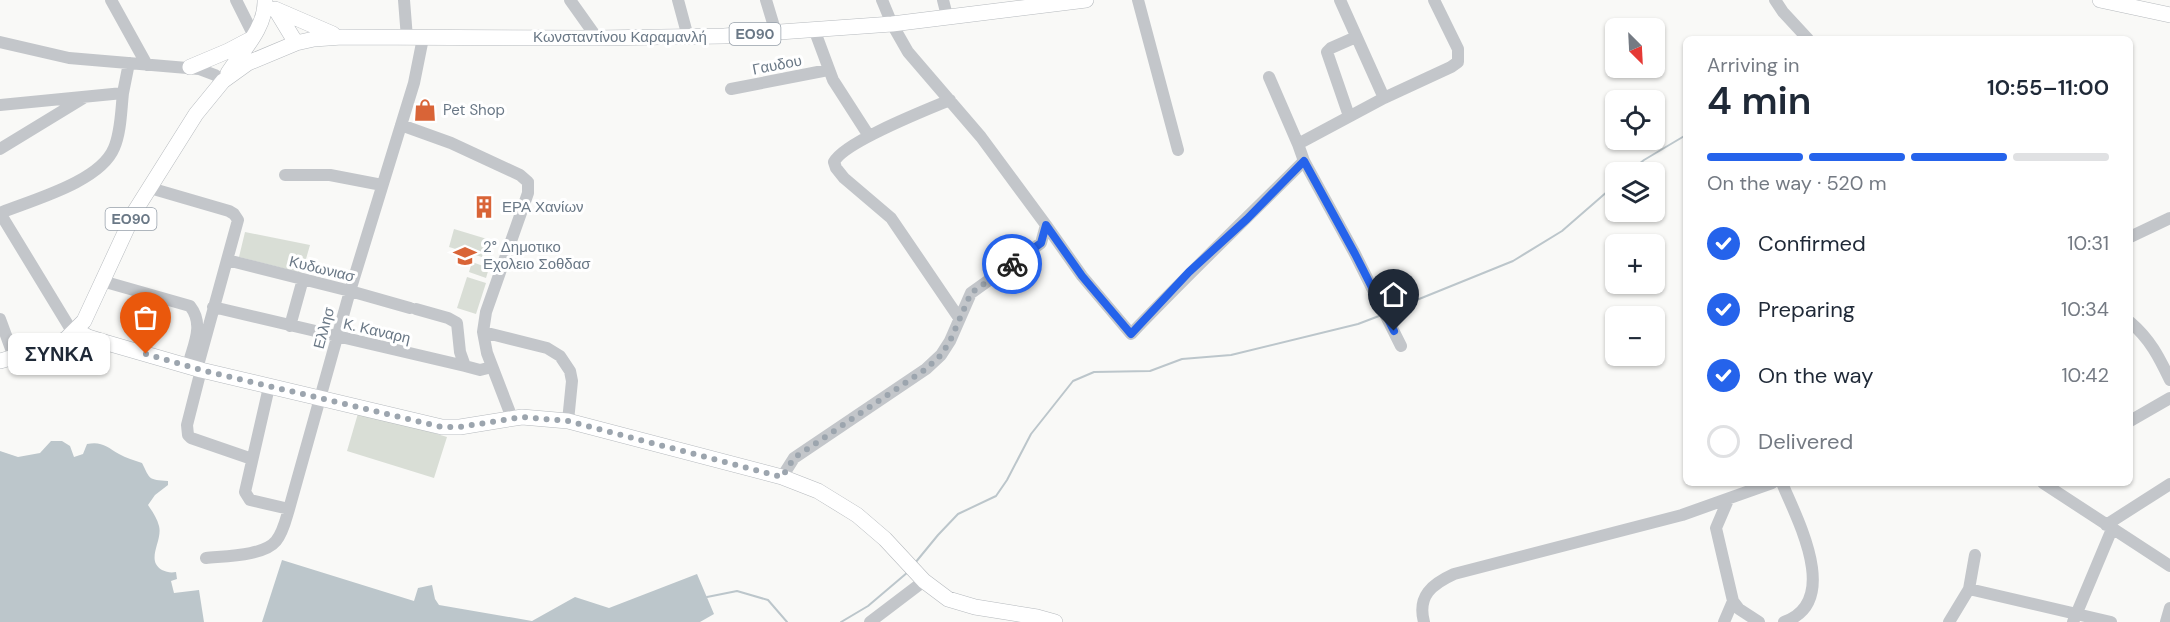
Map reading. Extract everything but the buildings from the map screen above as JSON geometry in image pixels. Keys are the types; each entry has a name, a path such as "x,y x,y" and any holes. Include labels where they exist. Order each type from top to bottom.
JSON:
{"main road":[{"name":"Κωνσταντίνου Καραμανλή","path":"296,43 342,37 597,38 776,33 892,24 1086,0"},
{"path":"2100,0 2170,15"},
{"path":"223,81 254,36 270,3"},
{"path":"270,3 342,37"},
{"path":"270,3 296,43"},
{"path":"190,67 228,51 254,36"},
{"name":"ΕΟ90","path":"75,332 84,321 135,211 196,114 223,81 248,63 296,43"},
{"path":"7,359 54,345 75,332 195,368 442,427 460,427 512,418 568,421 782,477 818,491 857,515 878,532 917,572 948,599 959,603 1036,616 1055,622"}],"street":[{"path":"111,0 147,65"},
{"path":"236,0 254,36"},
{"name":"Ελλησ","path":"206,558 261,551 272,546 278,539 289,509 350,291 417,75 415,38 404,0"},
{"path":"570,0 597,38"},
{"path":"678,0 688,37"},
{"path":"766,0 776,33"},
{"path":"882,0 908,52 1002,164 1082,276 1131,334 1189,272 1247,219 1304,161"},
{"path":"943,0 946,16"},
{"path":"1138,0 1178,150"},
{"path":"1340,0 1384,98"},
{"path":"1298,144 1458,62 1458,49 1434,0"},
{"path":"1774,0 1805,36"},
{"path":"814,29 828,70 869,136"},
{"path":"1349,116 1328,52 1331,48 1356,37"},
{"path":"0,42 69,58 190,67 208,72 223,81"},
{"path":"75,332 0,213 76,181 91,173 109,158 118,137 129,63"},
{"name":"Γαυδου","path":"731,89 828,70"},
{"path":"1269,77 1304,161 1401,346"},
{"path":"0,105 123,93"},
{"path":"0,149 86,97"},
{"path":"950,100 869,136 839,155 834,162 836,168 849,183 891,218 959,318"},
{"path":"401,124 451,143 520,175 528,182 528,193 486,312 483,332 492,367 512,418"},
{"path":"285,175 330,175 382,185"},
{"path":"150,188 234,214 238,220 195,368"},
{"path":"2133,236 2170,218"},
{"path":"782,477 794,458 926,369 941,355 950,341 971,293 1041,243 1046,225"},
{"name":"Κυδωνιασ","path":"227,260 448,318 457,323 459,347 465,366"},
{"path":"290,326 303,279"},
{"path":"102,281 190,306 197,316 198,326 187,425 188,435 252,459"},
{"name":"Κ. Καναρη","path":"213,307 480,370 492,367"},
{"path":"0,319 7,359"},
{"path":"2133,324 2156,349 2170,380"},
{"path":"483,332 547,348 560,356 570,371 572,381 568,421"},
{"path":"269,387 245,492 247,498 289,509"},
{"path":"2133,419 2170,398"},
{"path":"2075,618 2109,527 2170,484"},
{"path":"1425,622 1422,610 1424,596 1432,586 1454,574 1697,511 1764,486"},
{"path":"1783,486 1807,544 1813,584 1811,598 1805,608 1784,622"},
{"path":"2048,486 2170,566"},
{"path":"1716,528 1728,500"},
{"path":"1697,511 1716,528 1733,601 1739,609 1759,622"},
{"path":"1949,622 1969,589 1974,555"},
{"path":"870,622 917,572"},
{"path":"1969,589 2075,618 2111,622"},
{"path":"1724,622 1733,601"},
{"path":"2166,622 2170,608"}],"shaded area":[{"path":"454,229 487,239 482,257 449,247"},
{"path":"245,232 310,245 302,273 239,257"},
{"path":"472,262 489,268 486,278 469,272"},
{"path":"467,277 486,283 476,314 457,308"},
{"path":"359,410 447,437 434,478 347,451"},
{"path":"51,441 62,441 70,446 74,457 83,454 87,444 101,444 142,463 150,478 168,481 168,485 155,495 148,505 156,517 160,532 155,561 162,570 176,572 177,579 171,581 174,593 199,590 204,622 0,622 0,451 18,457 40,453"},
{"path":"282,560 414,601 418,588 432,585 439,605 532,621 575,597 609,608 697,574 714,614 700,622 262,622"}],"waterway":[{"path":"1642,162 1683,137"},
{"path":"1387,312 1513,261 1562,231 1605,194"},
{"path":"915,563 958,514 996,496 1031,434 1073,381 1094,372 1150,371 1182,359 1231,355 1358,324 1379,316"},
{"path":"841,622 868,606 908,572"},
{"path":"707,597 737,591 768,600 787,622"}],"way so far":[{"path":"146,354 269,387 442,427 460,427 522,417 568,421 782,477 791,460 926,369 941,355 950,341 971,293 1012,264"}],"place":[{"name":"Pet Shop","path":"425,110"},
{"name":"ΕΡΑ Χανίων","path":"484,207"},
{"name":"2° Δημοτικο Εχολειο Σοθδασ","path":"465,256"},
{"name":"ΣΥΝΚΑ","path":"146,354"}],"route":[{"path":"1012,264 1041,243 1046,225 1082,276 1131,334 1189,272 1247,219 1304,161 1394,331"}]}
